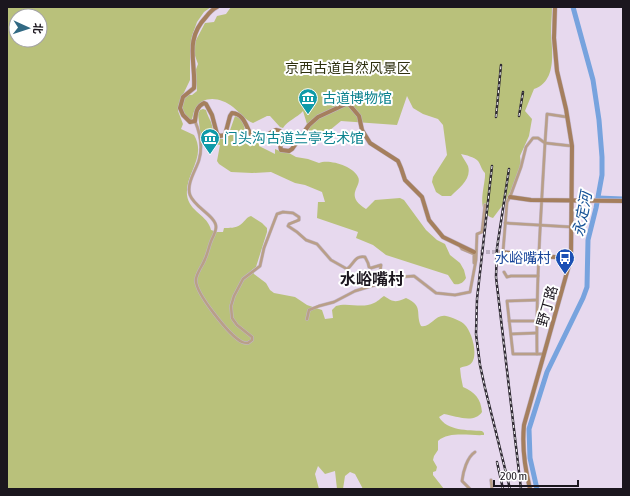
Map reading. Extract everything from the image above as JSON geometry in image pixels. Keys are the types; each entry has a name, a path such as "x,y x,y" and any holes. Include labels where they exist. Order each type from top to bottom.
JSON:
{"street":[{"path":"195,120 190,122 187,120 180,108 183,97 194,88 191,57 192,47 198,26 208,14 217,7"},
{"name":"野丁路","path":"530,489 523,432 524,425 571,258 573,200 572,146 568,117 555,58 555,7"},
{"path":"378,284 382,278 380,272 381,265 371,268 369,267 365,257 362,256 354,260 347,269 342,267 325,255 317,244 306,240 288,226 289,224 299,220 299,217 293,213 280,212 273,224 260,266 243,279 234,296 231,306 232,318 237,325 252,337 252,340 248,343 242,342 218,318 207,304 197,284 196,278 206,258 216,229 215,222 196,204 190,195 189,188 200,159 200,133 195,120 196,112 199,107 206,104 212,115 217,134 222,137 225,135 230,116 232,113 236,113 247,124 251,137 258,139 276,130 280,131 281,135 279,144 281,150 289,151 309,125 318,117 348,103 359,116 362,130 370,143 398,161 405,180 422,197 429,220 443,238 474,252"},
{"path":"537,354 536,333 538,256 547,114 568,117"},
{"path":"571,258 502,252 507,202 521,167 526,147 532,138 538,138 545,143 572,146"},
{"path":"510,197 542,200 623,201"},
{"path":"308,319 309,310 334,302 355,291 411,276 417,278 436,293 454,295 470,292 477,234 482,232 485,205"},
{"path":"505,223 572,227"},
{"path":"460,245 462,249 474,254 474,268"},
{"path":"504,272 507,277 538,276"},
{"path":"537,300 507,301 513,354 545,354"},
{"path":"509,321 537,321"},
{"path":"511,334 536,333"},
{"path":"470,489 462,481 462,475 472,454 475,452"},
{"path":"491,480 492,489"}],"green space":[{"path":"7,7 211,7 204,12 197,22 192,36 190,53 190,80 179,103 178,111 183,124 181,129 194,135 197,143 197,158 187,187 188,201 191,206 206,221 211,230 217,232 223,232 224,228 238,226 251,216 262,223 267,228 267,232 256,267 252,270 254,274 266,283 270,290 274,293 295,297 307,305 322,310 325,319 333,318 332,310 336,306 369,305 384,296 394,301 399,301 406,298 412,301 417,307 421,326 428,325 439,317 446,316 459,321 468,328 474,345 474,357 468,366 460,368 461,377 463,387 477,396 482,412 479,416 474,418 464,418 444,414 439,417 443,422 452,427 464,430 482,431 484,435 454,435 438,441 438,450 433,460 437,467 436,471 433,472 433,475 444,489 363,489 355,474 350,472 345,476 343,489 337,489 335,471 325,474 318,466 315,474 319,489 7,489"},
{"name":"京西古道自然风景区","path":"231,7 552,7 552,65 550,73 541,85 534,89 525,111 532,119 529,136 520,156 521,164 511,191 493,218 487,215 482,204 485,173 478,161 472,157 461,154 468,166 469,171 464,183 458,190 451,196 442,196 436,192 432,182 433,177 447,155 443,125 438,119 423,114 413,108 407,96 397,125 341,121 313,144 303,111 287,123 283,128 280,127 270,116 253,123 250,122 233,107 223,101 212,99 198,105 194,111 192,119 190,120 182,110 184,96 192,95 197,91 195,72 198,64 194,53 195,42 205,23 214,22 217,16 226,14"},
{"path":"200,110 206,110 218,138 225,139 228,136 235,116 243,122 247,135 250,138 255,140 263,140 259,143 259,146 275,154 275,149 289,153 296,157 319,163 329,162 340,164 351,170 355,173 359,180 355,191 356,199 359,204 366,209 375,200 400,198 404,200 426,230 437,240 445,244 450,255 460,263 466,278 461,283 454,284 448,275 386,255 373,245 356,238 358,232 317,218 318,202 325,202 322,192 305,185 295,183 271,172 231,172 217,161 220,145 203,142 201,139 198,114"}],"waterway":[{"name":"永定河","path":"537,489 530,458 529,429 547,372 587,287 588,240 602,175 599,120 593,80 573,7"},
{"path":"598,197 623,198"}],"tunnel":[{"path":"474,252 501,252"}],"railway":[{"path":"496,117 501,65"},
{"path":"519,116 523,92"},
{"path":"492,166 477,299 476,334 485,388 510,489"},
{"path":"509,169 497,248 496,277 521,489"},
{"path":"497,462 503,489"}],"place":[{"name":"古道博物馆","path":"308,115"},
{"name":"门头沟古道兰亭艺术馆","path":"210,155"},
{"name":"水峪嘴村","path":"565,275"}],"district":[{"name":"水峪嘴村","path":"372,279"}]}
